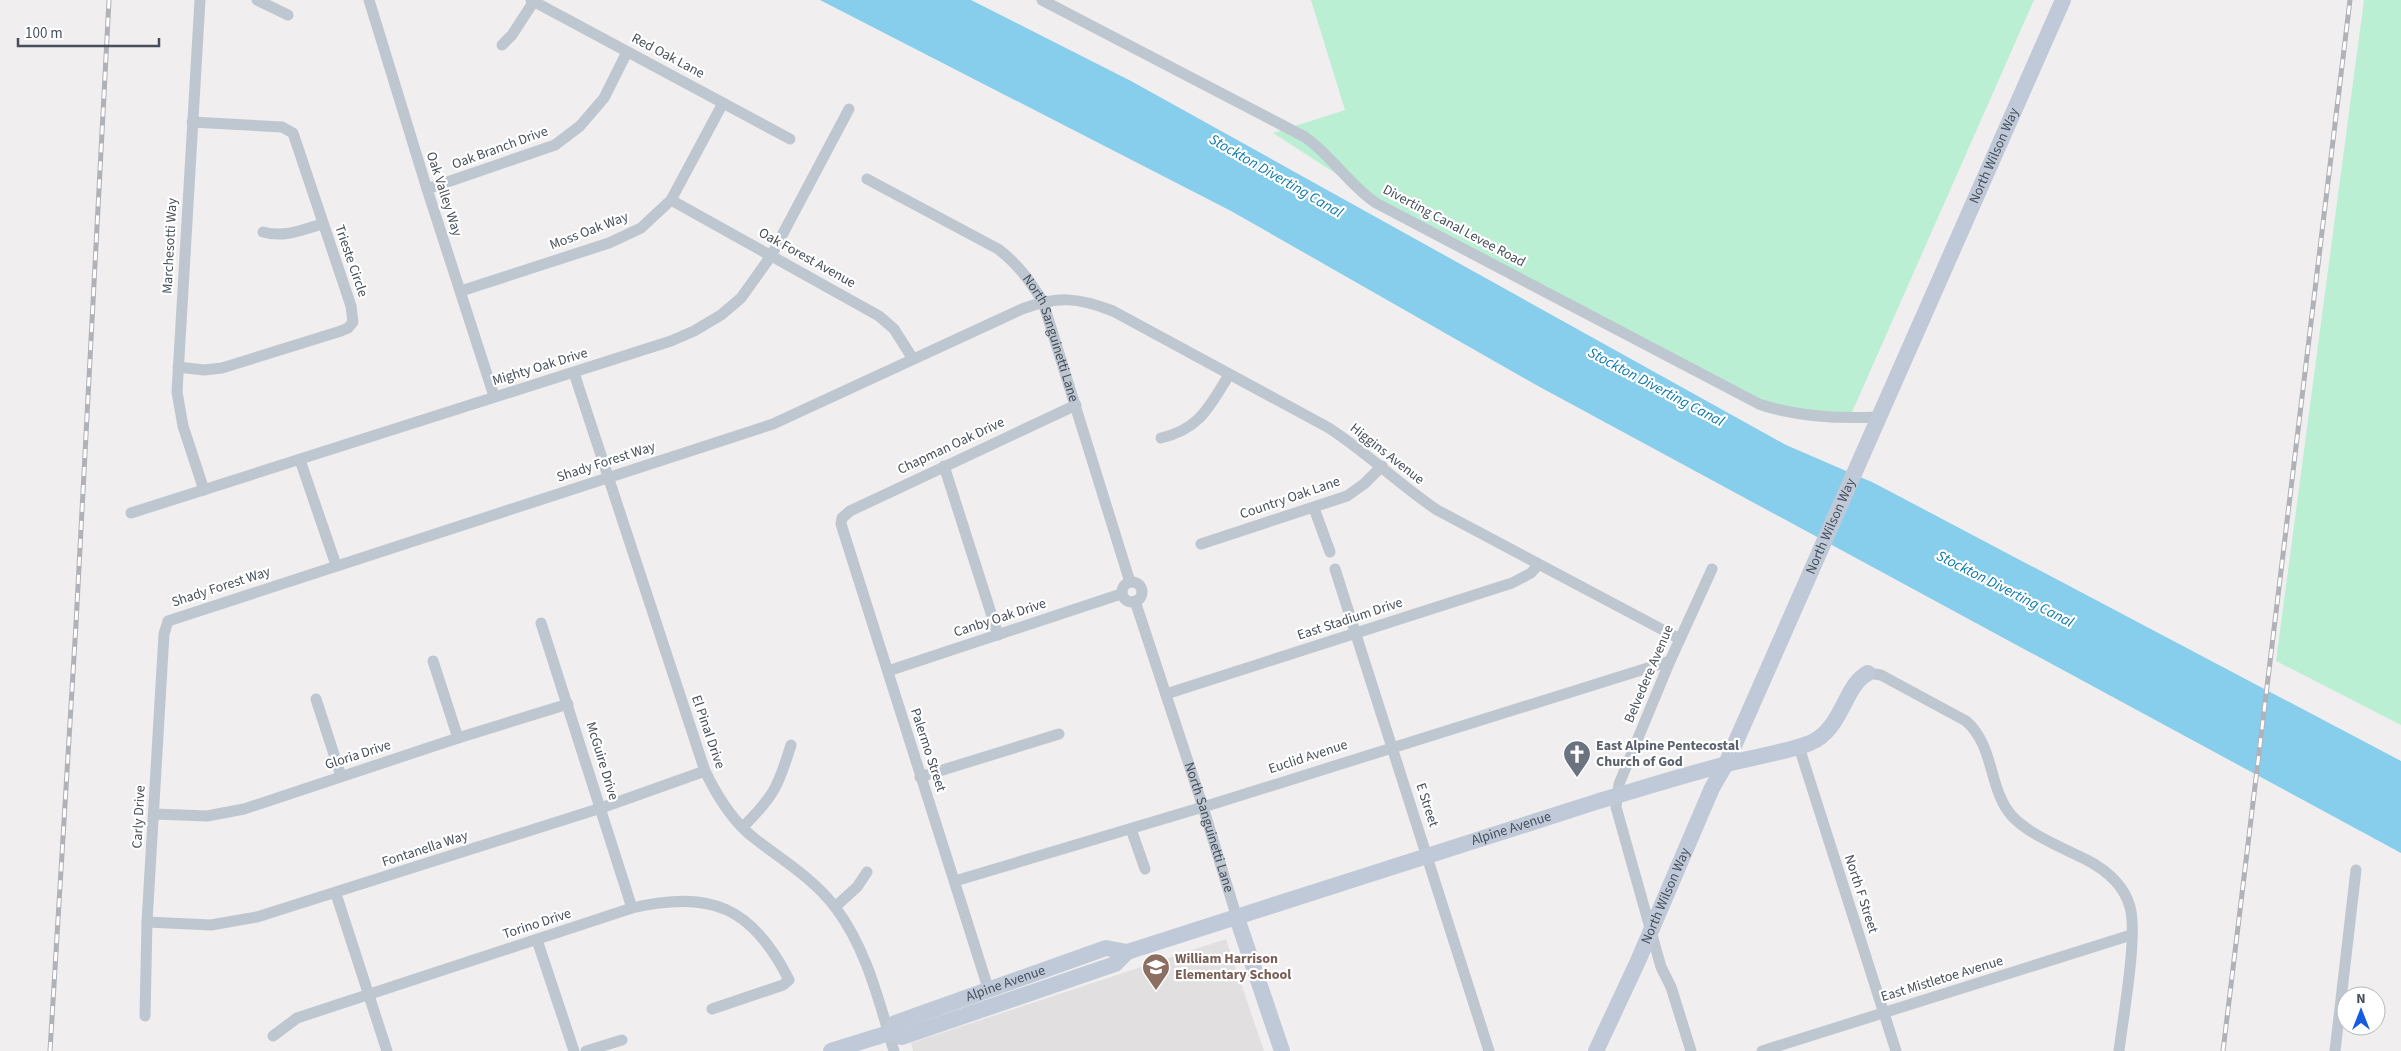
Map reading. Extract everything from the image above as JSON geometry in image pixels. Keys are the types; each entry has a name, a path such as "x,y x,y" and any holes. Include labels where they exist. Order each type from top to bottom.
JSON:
{"street":[{"name":"Marchesotti Way","path":"200,0 178,367 179,410 204,490"},
{"path":"257,0 288,15"},
{"name":"Oak Valley Way","path":"369,0 426,189 494,396"},
{"name":"Diverting Canal Levee Road","path":"1042,0 1305,137 1321,149 1354,186 1376,203 1759,404 1791,413 1845,419 1878,417"},
{"name":"North Wilson Way","path":"1596,1051 1712,788 1726,764 1867,440 2063,0"},
{"path":"502,45 512,35 533,1"},
{"name":"Red Oak Lane","path":"533,1 790,139"},
{"name":"Oak Branch Drive","path":"426,189 555,145 580,126 604,98 628,52"},
{"name":"Moss Oak Way","path":"461,291 622,238 653,219 671,200 723,103"},
{"name":"Mighty Oak Drive","path":"131,513 494,396 574,373 671,341 701,327 721,315 741,298 771,256 849,109"},
{"name":"Trieste Circle","path":"178,367 204,370 222,368 348,328 353,322 353,314 296,140 288,129 275,126 192,122"},
{"name":"North Sanguinetti Lane","path":"867,179 998,250 1014,262 1043,302 1130,582"},
{"name":"Oak Forest Avenue","path":"671,200 879,316 894,329 914,359"},
{"path":"263,232 274,235 286,234 322,224"},
{"name":"Higgins Avenue","path":"1043,302 1063,299 1080,300 1104,307 1329,428 1358,446 1411,492 1437,510 1680,639"},
{"name":"Shady Forest Way","path":"168,621 773,424 1043,302"},
{"name":"El Pinal Drive","path":"574,373 610,477 705,772 724,806 743,827 799,870 835,906 862,955 894,1051"},
{"path":"1161,438 1176,435 1201,419 1229,375"},
{"name":"Chapman Oak Drive","path":"842,518 850,511 1076,405"},
{"path":"300,460 336,565"},
{"path":"944,466 998,635"},
{"name":"Country Oak Lane","path":"1201,544 1347,496 1364,484 1382,466"},
{"path":"1314,508 1330,552"},
{"name":"Palermo Street","path":"842,518 842,530 989,991"},
{"name":"East Stadium Drive","path":"1166,694 1512,583 1531,573 1538,565"},
{"name":"E Street","path":"1335,569 1489,1051"},
{"name":"Belvedere Avenue","path":"1692,1051 1671,987 1661,967 1616,807 1616,797 1619,784 1670,661 1712,569"},
{"path":"1130,582 1136,582 1141,587 1142,594 1135,602 1125,600 1122,594 1122,588 1130,582"},
{"name":"Canby Oak Drive","path":"888,671 1122,594"},
{"name":"North Sanguinetti Lane","path":"1135,602 1203,807 1236,918 1282,1051"},
{"name":"Carly Drive","path":"145,1016 148,922 164,634 168,621"},
{"name":"McGuire Drive","path":"541,623 632,908"},
{"path":"433,661 458,738"},
{"name":"Euclid Avenue","path":"955,881 1203,807 1392,746 1670,661"},
{"path":"1868,673 1880,675 1970,724 1986,749 2002,802 2008,811 2020,823 2098,866 2115,881 2130,906 2131,935 2119,1051"},
{"name":"Alpine Avenue","path":"831,1051 889,1033 902,1037 1115,964 1128,952 1616,797 1726,764 1812,742 1825,733 1837,719 1857,682 1868,673"},
{"path":"316,700 341,776"},
{"name":"Gloria Drive","path":"155,814 188,816 225,814 568,704"},
{"path":"920,777 1059,734"},
{"path":"743,827 767,804 777,787 791,745"},
{"name":"North F Street","path":"1798,747 1896,1051"},
{"name":"Fontanella Way","path":"148,922 184,925 236,922 336,894 601,808 705,772"},
{"path":"1131,829 1145,870"},
{"path":"2334,1051 2356,870"},
{"path":"835,906 857,887 867,872"},
{"path":"336,894 386,1051"},
{"name":"Torino Drive","path":"273,1036 298,1018 632,908 671,900 710,903 728,909 742,917 764,938 789,980 783,985 712,1009"},
{"name":"East Mistletoe Avenue","path":"1762,1051 2131,935"},
{"path":"537,940 574,1051"},
{"name":"Alpine Avenue","path":"889,1033 895,1023 1106,948 1128,952"},
{"path":"586,1051 622,1040"}],"shaded area":[{"name":"William Harrison Elementary School","path":"1226,939 1264,1051 913,1051 911,1043"}],"green space":[{"path":"1311,0 2034,0 1849,419 1764,412 1358,188 1273,133 1345,110"},
{"path":"2364,0 2401,0 2401,725 2276,661"}],"water":[{"name":"Stockton Diverting Canal","path":"820,0 971,0 1131,81 1786,445 1874,483 2401,761 2401,853 1538,386 1231,211"}],"railway":[{"path":"50,1051 76,624 109,0"},
{"path":"2223,1051 2350,0"}],"place":[{"name":"East Alpine Pentecostal Church of God","path":"1577,778"},
{"name":"William Harrison Elementary School","path":"1156,991"}]}
